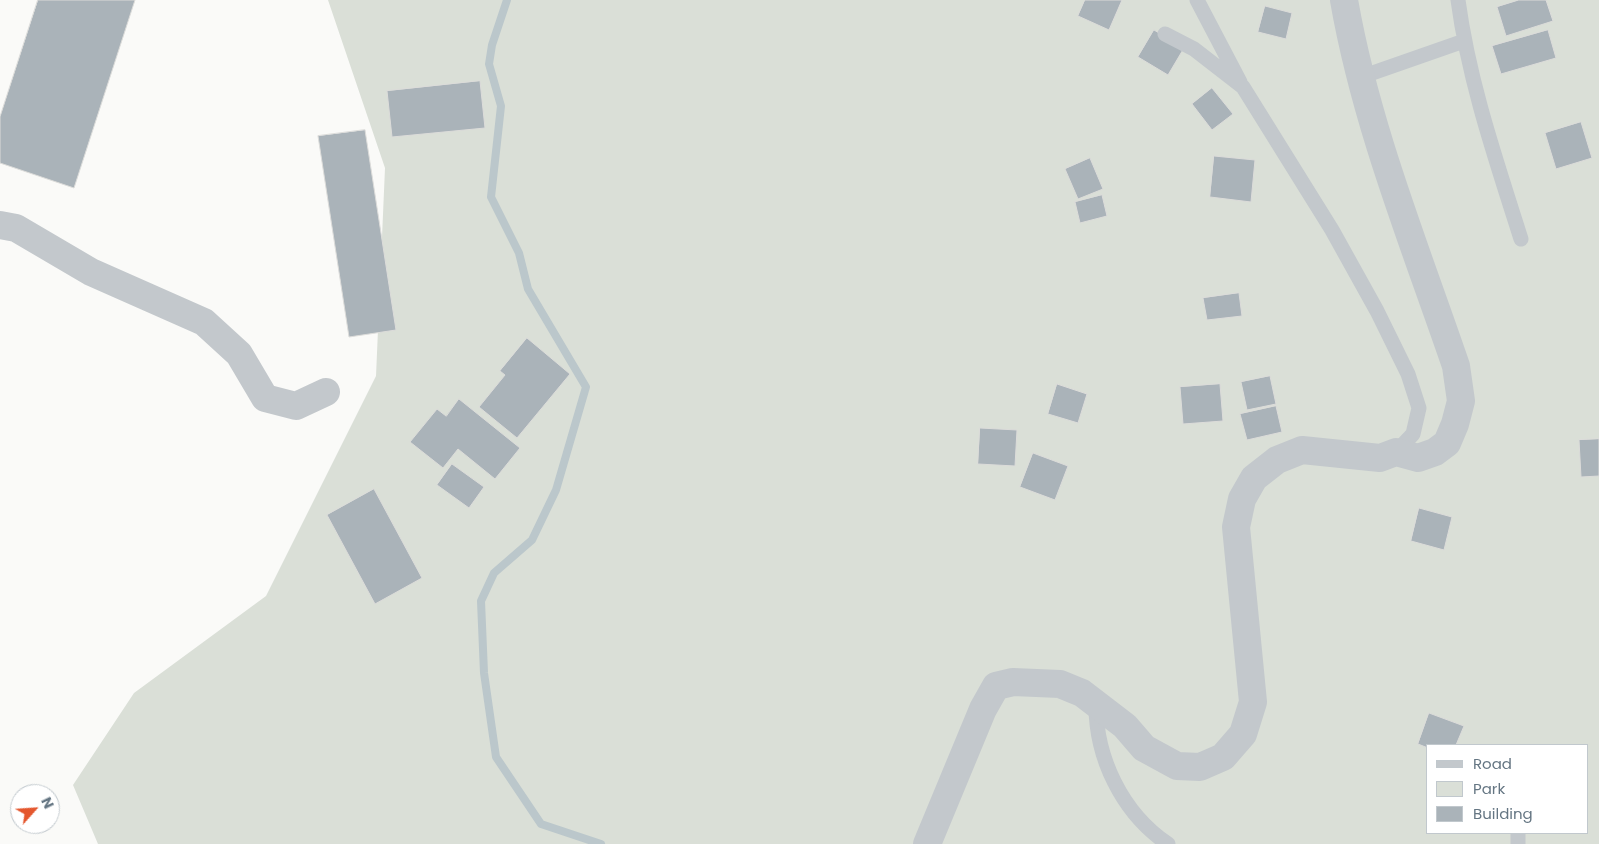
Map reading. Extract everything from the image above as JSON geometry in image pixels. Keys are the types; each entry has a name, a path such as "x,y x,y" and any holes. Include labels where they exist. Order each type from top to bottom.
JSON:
{"street":[{"path":"927,844 983,709 996,686 1013,682 1060,684 1096,702 1124,726 1144,748 1177,766 1200,767 1223,757 1243,734 1253,702 1236,527 1242,499 1254,478 1277,460 1302,450 1380,458 1396,452 1418,458 1435,452 1447,443 1455,424 1461,401 1456,366 1376,131 1361,77 1344,0"},
{"path":"0,225 16,228 91,272 204,322 239,354 265,398 296,406 326,392"}],"lane":[{"path":"1197,0 1243,88 1332,230 1378,311 1408,374 1419,408 1413,434 1396,452"},
{"path":"1458,0 1464,42 1483,118 1521,239"},
{"path":"1165,34 1194,50 1243,88"},
{"path":"1361,77 1464,42"},
{"path":"1096,702 1096,721 1113,781 1134,813 1168,844"}],"green space":[{"path":"328,0 1599,0 1599,844 98,844 73,785 134,693 266,596 376,376 385,168"}],"building":[{"path":"38,0 135,0 74,188 0,163 0,117"},
{"path":"1085,0 1122,0 1109,30 1078,16"},
{"path":"1519,0 1546,0 1553,21 1506,36 1497,7"},
{"path":"1265,6 1292,13 1286,39 1258,32"},
{"path":"1154,30 1184,48 1168,75 1138,57"},
{"path":"1548,30 1556,58 1501,74 1492,46"},
{"path":"480,81 485,128 392,137 387,91"},
{"path":"1212,88 1233,114 1212,130 1192,104"},
{"path":"1581,122 1592,158 1556,169 1545,133"},
{"path":"365,130 396,330 349,337 318,136"},
{"path":"1214,156 1255,160 1251,202 1210,197"},
{"path":"1090,158 1103,189 1078,199 1065,169"},
{"path":"1102,195 1107,216 1080,223 1075,202"},
{"path":"1239,293 1242,316 1207,320 1203,298"},
{"path":"527,338 570,374 517,438 479,407 505,375 500,371"},
{"path":"1270,376 1276,404 1247,410 1241,382"},
{"path":"1057,384 1087,394 1078,423 1048,414"},
{"path":"1220,384 1223,421 1183,424 1180,387"},
{"path":"459,399 520,448 495,479 458,449 443,468 410,442 437,409 446,416"},
{"path":"1276,406 1282,432 1247,440 1240,414"},
{"path":"980,428 1017,430 1015,466 978,464"},
{"path":"1599,439 1599,476 1581,477 1579,440"},
{"path":"1033,453 1068,466 1055,500 1020,487"},
{"path":"452,464 484,487 469,508 437,485"},
{"path":"374,489 422,578 375,604 327,515"},
{"path":"1419,508 1452,517 1444,550 1411,541"},
{"path":"1429,713 1464,726 1456,744 1426,744 1426,747 1418,744"}],"waterway":[{"path":"507,0 492,45 489,64 501,106 491,197 519,253 528,289 586,387 556,490 532,540 494,573 481,601 484,673 496,757 541,824 601,844"}]}
